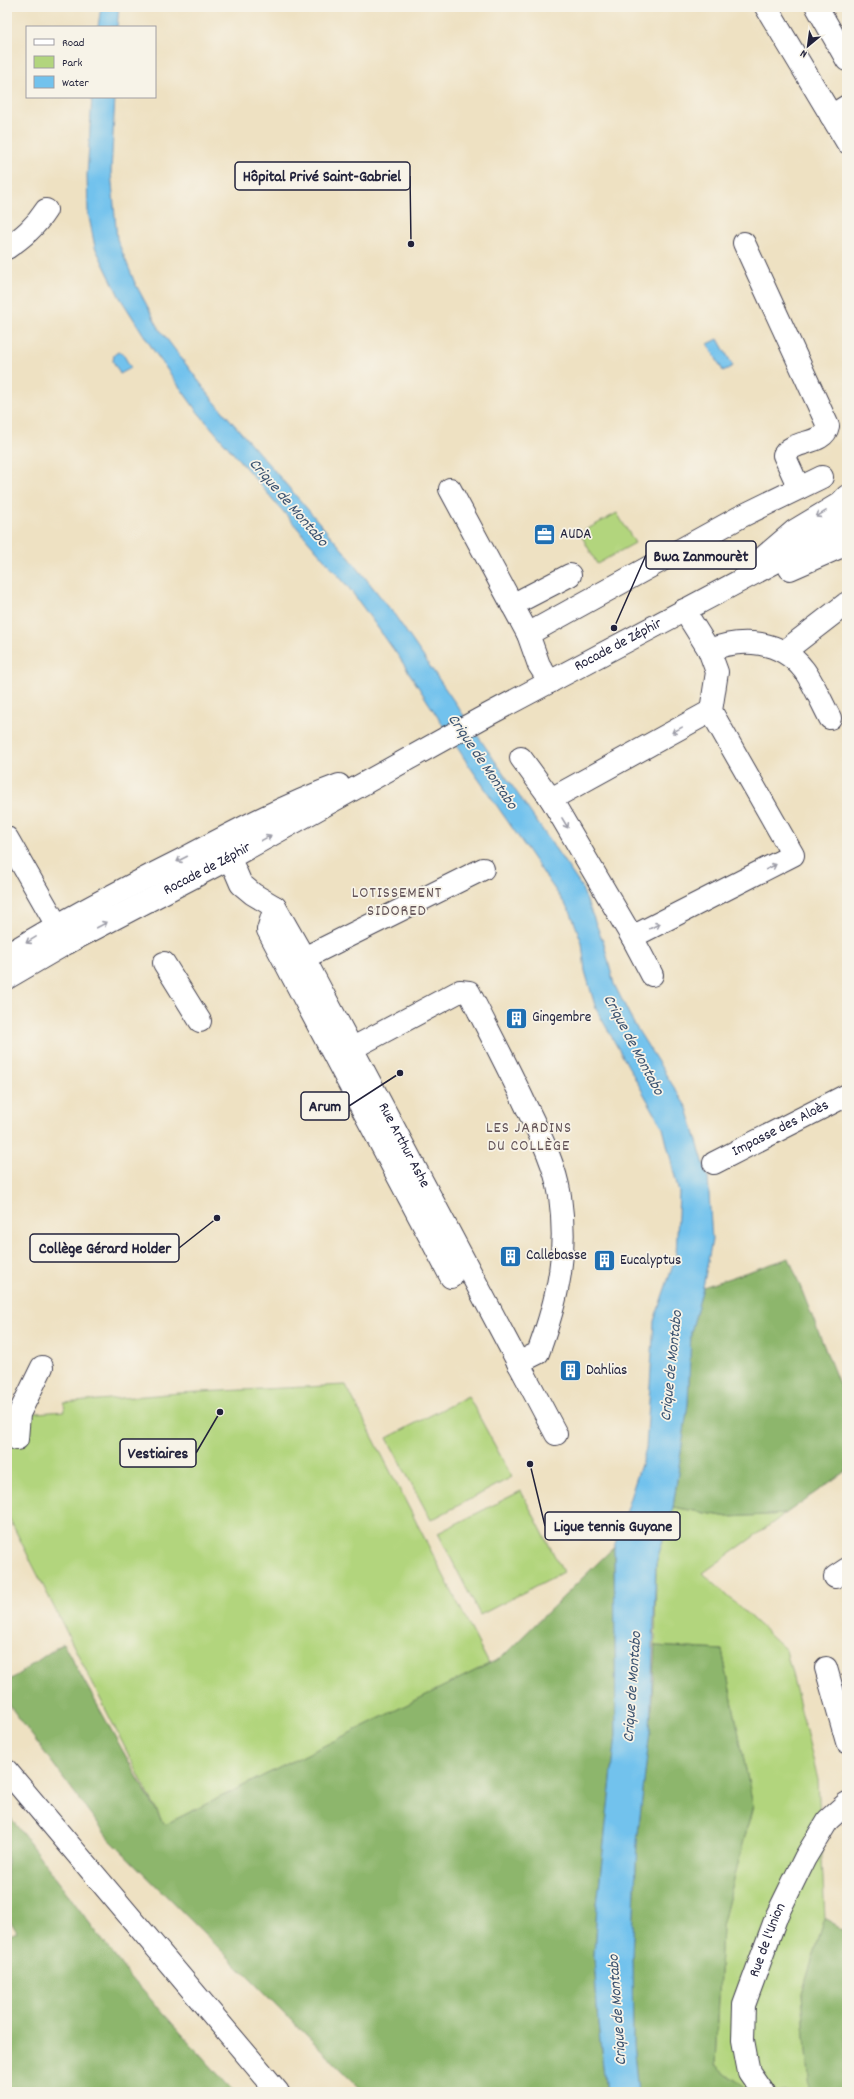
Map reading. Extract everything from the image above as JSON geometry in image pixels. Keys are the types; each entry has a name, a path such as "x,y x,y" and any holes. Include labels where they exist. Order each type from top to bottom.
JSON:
{"street":[{"path":"766,7 839,111 847,142"},
{"path":"817,7 847,60"},
{"path":"7,248 24,237 37,224 46,210"},
{"path":"744,243 828,426 827,433 786,451 784,455 799,488"},
{"path":"528,634 740,517 822,477"},
{"path":"450,489 528,634 539,665 550,682"},
{"path":"726,588 794,531 839,504 847,496"},
{"name":"Rocade de Zéphir","path":"7,978 67,943 227,857 308,797 408,760 480,719 726,588 841,534 847,519"},
{"path":"512,605 570,574"},
{"path":"785,651 847,603"},
{"path":"632,937 793,855 711,711 717,672 709,650 684,610"},
{"path":"709,650 721,646 755,642 785,651 804,670 830,718"},
{"path":"551,799 711,711"},
{"path":"521,758 551,799 632,937 652,975"},
{"path":"7,838 67,943"},
{"name":"Rocade de Zéphir","path":"7,955 56,925 227,857"},
{"name":"Rue Arthur Ashe","path":"227,857 241,884 253,894 275,907 304,958 556,1434"},
{"path":"304,958 482,869"},
{"path":"275,907 268,930 451,1277"},
{"path":"164,963 200,1021"},
{"path":"351,1049 460,991 469,992 502,1055 549,1153 560,1195 563,1233 562,1268 552,1316 538,1353 518,1363"},
{"name":"Impasse des Aloès","path":"714,1163 847,1095"},
{"path":"17,1439 19,1414 42,1367"},
{"path":"826,1668 847,1742"},
{"path":"7,1771 278,2092"},
{"name":"Rue de l'Union","path":"763,2092 750,2072 747,2062 743,2040 744,2006 777,1915 805,1858 828,1820 847,1803"}],"green space":[{"path":"617,513 635,543 597,564 580,533"},
{"path":"789,1258 847,1404 847,1470 785,1514 728,1517 673,1507 688,1404 691,1332 703,1287"},
{"path":"346,1385 489,1664 164,1825 7,1514 7,1415 65,1411 64,1403 179,1393"},
{"path":"468,1396 512,1477 431,1520 387,1438"},
{"path":"521,1491 563,1572 480,1615 438,1533"},
{"path":"673,1507 728,1517 785,1514 703,1573 786,1650 818,1779 825,1919 802,1993 809,2092 749,2092 716,2065 722,1926 753,1805 722,1650 655,1646 656,1563"},
{"path":"614,1547 616,1735 597,1905 594,1956 598,2024 606,2092 364,2092 109,1839 7,1702 7,1682 63,1643 164,1825 501,1658"},
{"path":"655,1646 722,1650 753,1805 722,1926 716,2065 749,2092 638,2092 633,2044 632,1957 637,1842 650,1731"},
{"path":"7,1813 127,1973 234,2092 7,2092 7,1936 17,1932 7,1916"},
{"path":"825,1919 847,1932 847,2092 809,2092 802,1993"}],"water":[{"path":"101,7 119,7 117,26 98,26"},
{"name":"Crique de Montabo","path":"92,98 115,98 111,172 117,239 135,283 160,330 213,400 348,556 394,614 581,886 604,944 614,984 634,1024 687,1108 708,1178 712,1240 703,1287 691,1332 688,1404 673,1507 656,1563 650,1731 637,1842 632,1957 633,2044 638,2092 606,2092 598,2024 594,1956 597,1905 616,1735 614,1547 646,1449 654,1321 676,1256 679,1193 663,1128 596,1009 585,971 582,943 571,913 466,761 399,657 349,588 196,410 154,351 119,296 95,247 88,212 87,176"},
{"path":"718,339 733,366 723,371 708,344"},
{"path":"118,352 123,354 131,368 120,374 113,361 114,355"}],"place":[{"name":"Hôpital Privé Saint-Gabriel","path":"411,244"},
{"name":"AUDA","path":"544,535"},
{"name":"Bwa Zanmourèt","path":"614,628"},
{"name":"Gingembre","path":"517,1018"},
{"name":"Arum","path":"400,1073"},
{"name":"Collège Gérard Holder","path":"217,1218"},
{"name":"Callebasse","path":"510,1256"},
{"name":"Eucalyptus","path":"605,1261"},
{"name":"Dahlias","path":"571,1371"},
{"name":"Vestiaires","path":"220,1412"},
{"name":"Ligue tennis Guyane","path":"530,1464"}],"district":[{"name":"LOTISSEMENT SIDORED","path":"397,902"},
{"name":"LES JARDINS DU COLLÈGE","path":"529,1137"}]}
